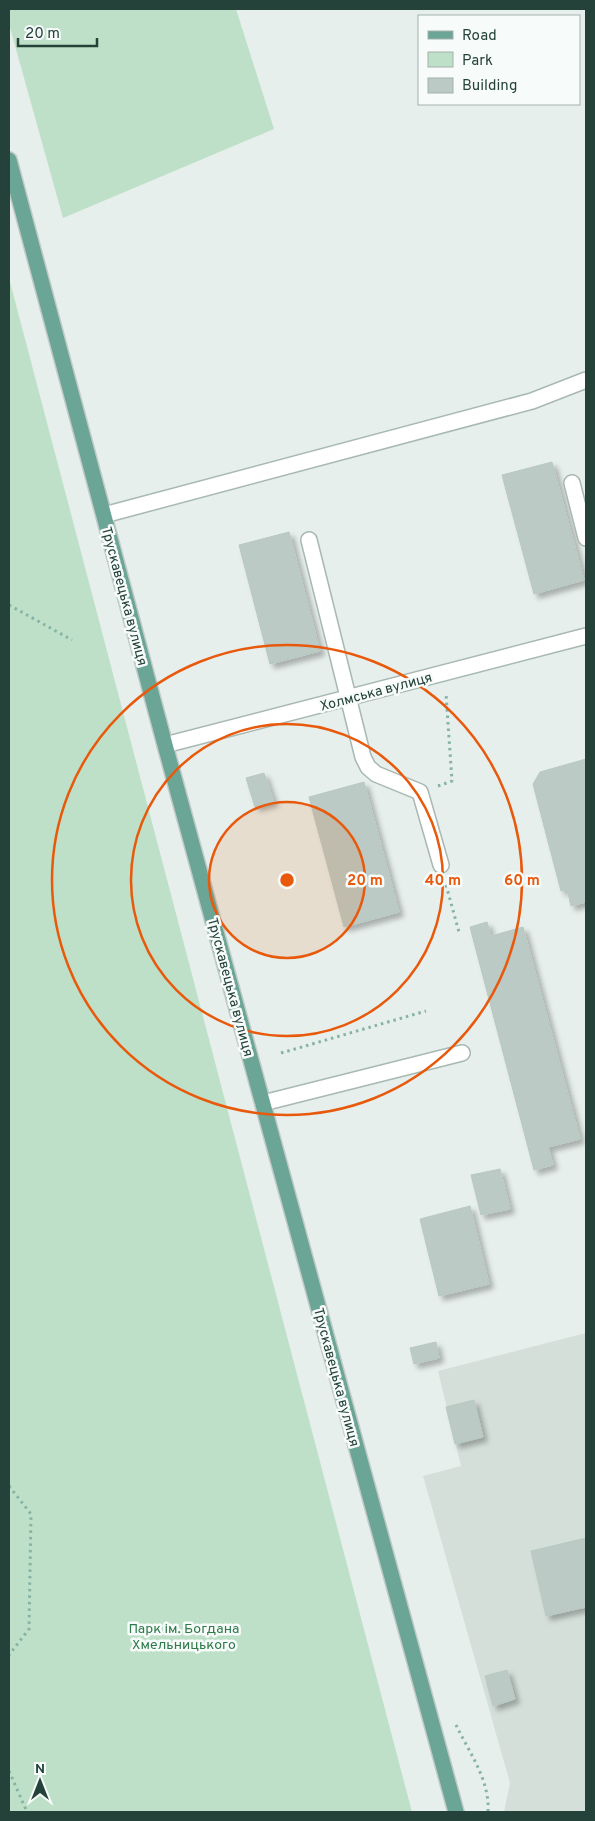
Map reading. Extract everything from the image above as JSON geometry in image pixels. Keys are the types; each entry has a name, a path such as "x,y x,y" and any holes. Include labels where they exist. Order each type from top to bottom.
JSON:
{"main road":[{"name":"Трускавецька вулиця","path":"9,160 165,746 456,1812"}],"street":[{"path":"104,515 532,401 586,380"},
{"path":"572,483 586,538"},
{"path":"309,540 363,757 368,767 376,774 420,792 441,865"},
{"name":"Холмська вулиця","path":"165,746 586,636"},
{"path":"263,1103 462,1053"}],"path":[{"path":"9,605 72,640"},
{"path":"420,792 452,781 445,673"},
{"path":"451,902 459,932"},
{"path":"281,1053 426,1011"},
{"path":"9,1486 31,1514 29,1629 9,1655"},
{"path":"453,1716 456,1726 480,1772 488,1804 488,1812"},
{"path":"9,1772 27,1812"}],"shaded area":[{"path":"586,1333 586,1812 504,1812 510,1783 423,1476 461,1466 438,1371"}],"green space":[{"path":"9,9 236,9 274,129 63,218 9,24"},
{"name":"Парк ім. Богдана Хмельницького","path":"9,278 412,1812 9,1812"}],"building":[{"path":"552,462 584,580 534,594 502,475"},
{"path":"289,532 320,651 270,664 239,545"},
{"path":"586,759 586,902 571,906 567,889 561,891 533,784 540,772"},
{"path":"264,773 274,802 255,807 246,778"},
{"path":"364,782 399,912 344,927 309,797"},
{"path":"487,922 491,936 523,927 580,1139 548,1147 553,1165 534,1170 470,927"},
{"path":"500,1169 510,1209 481,1215 471,1175"},
{"path":"470,1206 489,1284 439,1296 420,1219"},
{"path":"436,1342 439,1358 414,1364 410,1348"},
{"path":"474,1400 483,1437 455,1444 446,1407"},
{"path":"586,1538 586,1607 546,1616 531,1551"},
{"path":"507,1670 515,1699 493,1706 485,1676"}]}
